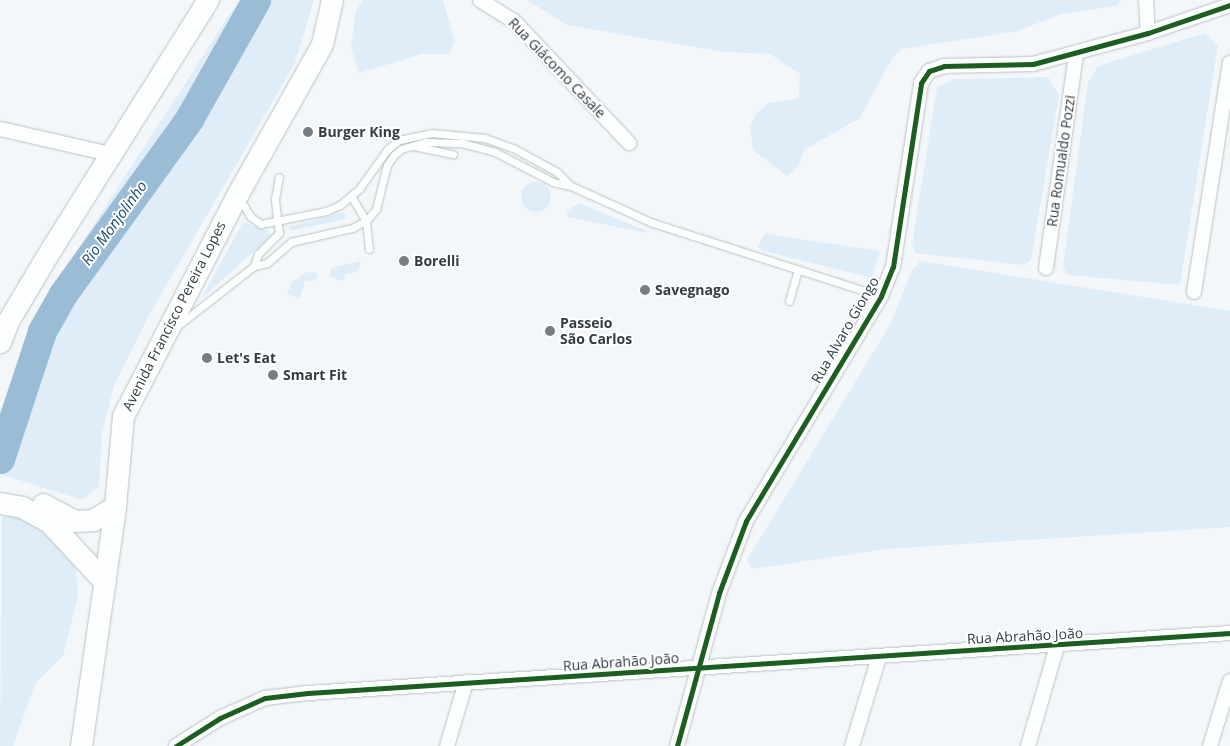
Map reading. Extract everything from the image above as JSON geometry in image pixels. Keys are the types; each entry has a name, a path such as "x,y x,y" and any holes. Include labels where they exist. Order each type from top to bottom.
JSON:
{"main road":[{"path":"0,342 8,321 110,154 208,0"},
{"name":"Avenida Francisco Pereira Lopes","path":"81,746 105,582 123,416 237,195 322,44 332,0"},
{"path":"0,492 29,498 75,521 93,520 114,506"},
{"path":"0,503 22,507 49,522 105,582"}],"street":[{"name":"Rua Giácomo Casale","path":"480,0 514,21 629,143"},
{"path":"1146,0 1148,33"},
{"name":"Rua Alvaro Giongo","path":"677,746 701,667 719,593 746,521 881,296 893,267 921,83 929,71 944,66 1033,64 1076,54 1148,33 1230,5"},
{"name":"Rua Romualdo Pozzi","path":"1046,268 1076,54"},
{"path":"1194,292 1230,63"},
{"path":"0,129 110,154"},
{"name":"Rua Abrahão João","path":"176,746 220,718 265,698 466,682 1057,646 1230,633"},
{"path":"1028,746 1057,646"},
{"path":"852,746 879,657"},
{"path":"1210,746 1230,681"},
{"path":"447,746 466,682"}],"lane":[{"path":"237,195 251,217 261,224 280,222 326,211 351,196 386,150 399,140 430,133 485,138 508,146 557,172 571,186"},
{"path":"164,335 199,312 254,266 267,263 291,242 352,228 366,221 376,209 387,165 394,155 411,145 443,142 478,146 510,157 553,182 571,186 653,223 881,296"},
{"path":"411,145 453,154"},
{"path":"254,266 258,254 279,233 280,222 275,199 280,177"},
{"path":"351,196 366,221 369,249"},
{"path":"789,301 798,270"}],"shaded area":[{"path":"239,0 314,0 295,63 148,317 114,386 102,433 99,487 82,500 0,474 0,411 36,314"},
{"path":"363,0 443,0 455,42 449,54 422,54 359,73 351,48 356,11"},
{"path":"527,0 1122,0 1116,6 1061,14 1018,31 902,49 892,58 860,118 804,150 799,165 787,176 753,150 750,125 756,114 769,103 799,98 800,74 770,54 724,52 567,25"},
{"path":"1205,33 1218,45 1180,285 1068,275 1063,267 1088,82 1098,66"},
{"path":"1048,77 1059,95 1031,260 1024,265 915,253 912,244 937,88 954,79"},
{"path":"536,182 547,186 551,197 547,208 536,212 525,208 521,197 525,186"},
{"path":"579,203 647,231 647,233 568,217 567,211"},
{"path":"345,212 346,219 290,231 288,227"},
{"path":"246,223 269,231 271,236 201,299 242,224"},
{"path":"765,233 880,251 872,278 763,251 758,247"},
{"path":"361,261 358,272 346,274 344,281 330,277 331,268"},
{"path":"920,261 1230,311 1230,527 887,549 752,569 747,560 891,323 911,272"},
{"path":"307,272 318,273 316,280 305,281 300,298 287,294 291,283"},
{"path":"2,516 22,516 44,528 76,568 78,596 63,656 35,684 13,746 0,746"}],"waterway":[{"name":"Rio Monjolinho","path":"0,459 42,331 63,294 189,119 256,0"}],"cycle path":[{"path":"677,746 719,593 746,521 881,296 893,267 921,83 929,71 944,66 1033,64 1148,33 1230,5"},
{"path":"176,746 220,718 265,698 308,693 1230,633"}],"place":[{"name":"Burger King","path":"308,132"},
{"name":"Borelli","path":"404,261"},
{"name":"Savegnago","path":"645,290"},
{"name":"Passeio São Carlos","path":"550,331"},
{"name":"Let's Eat","path":"207,358"},
{"name":"Smart Fit","path":"273,375"}]}
